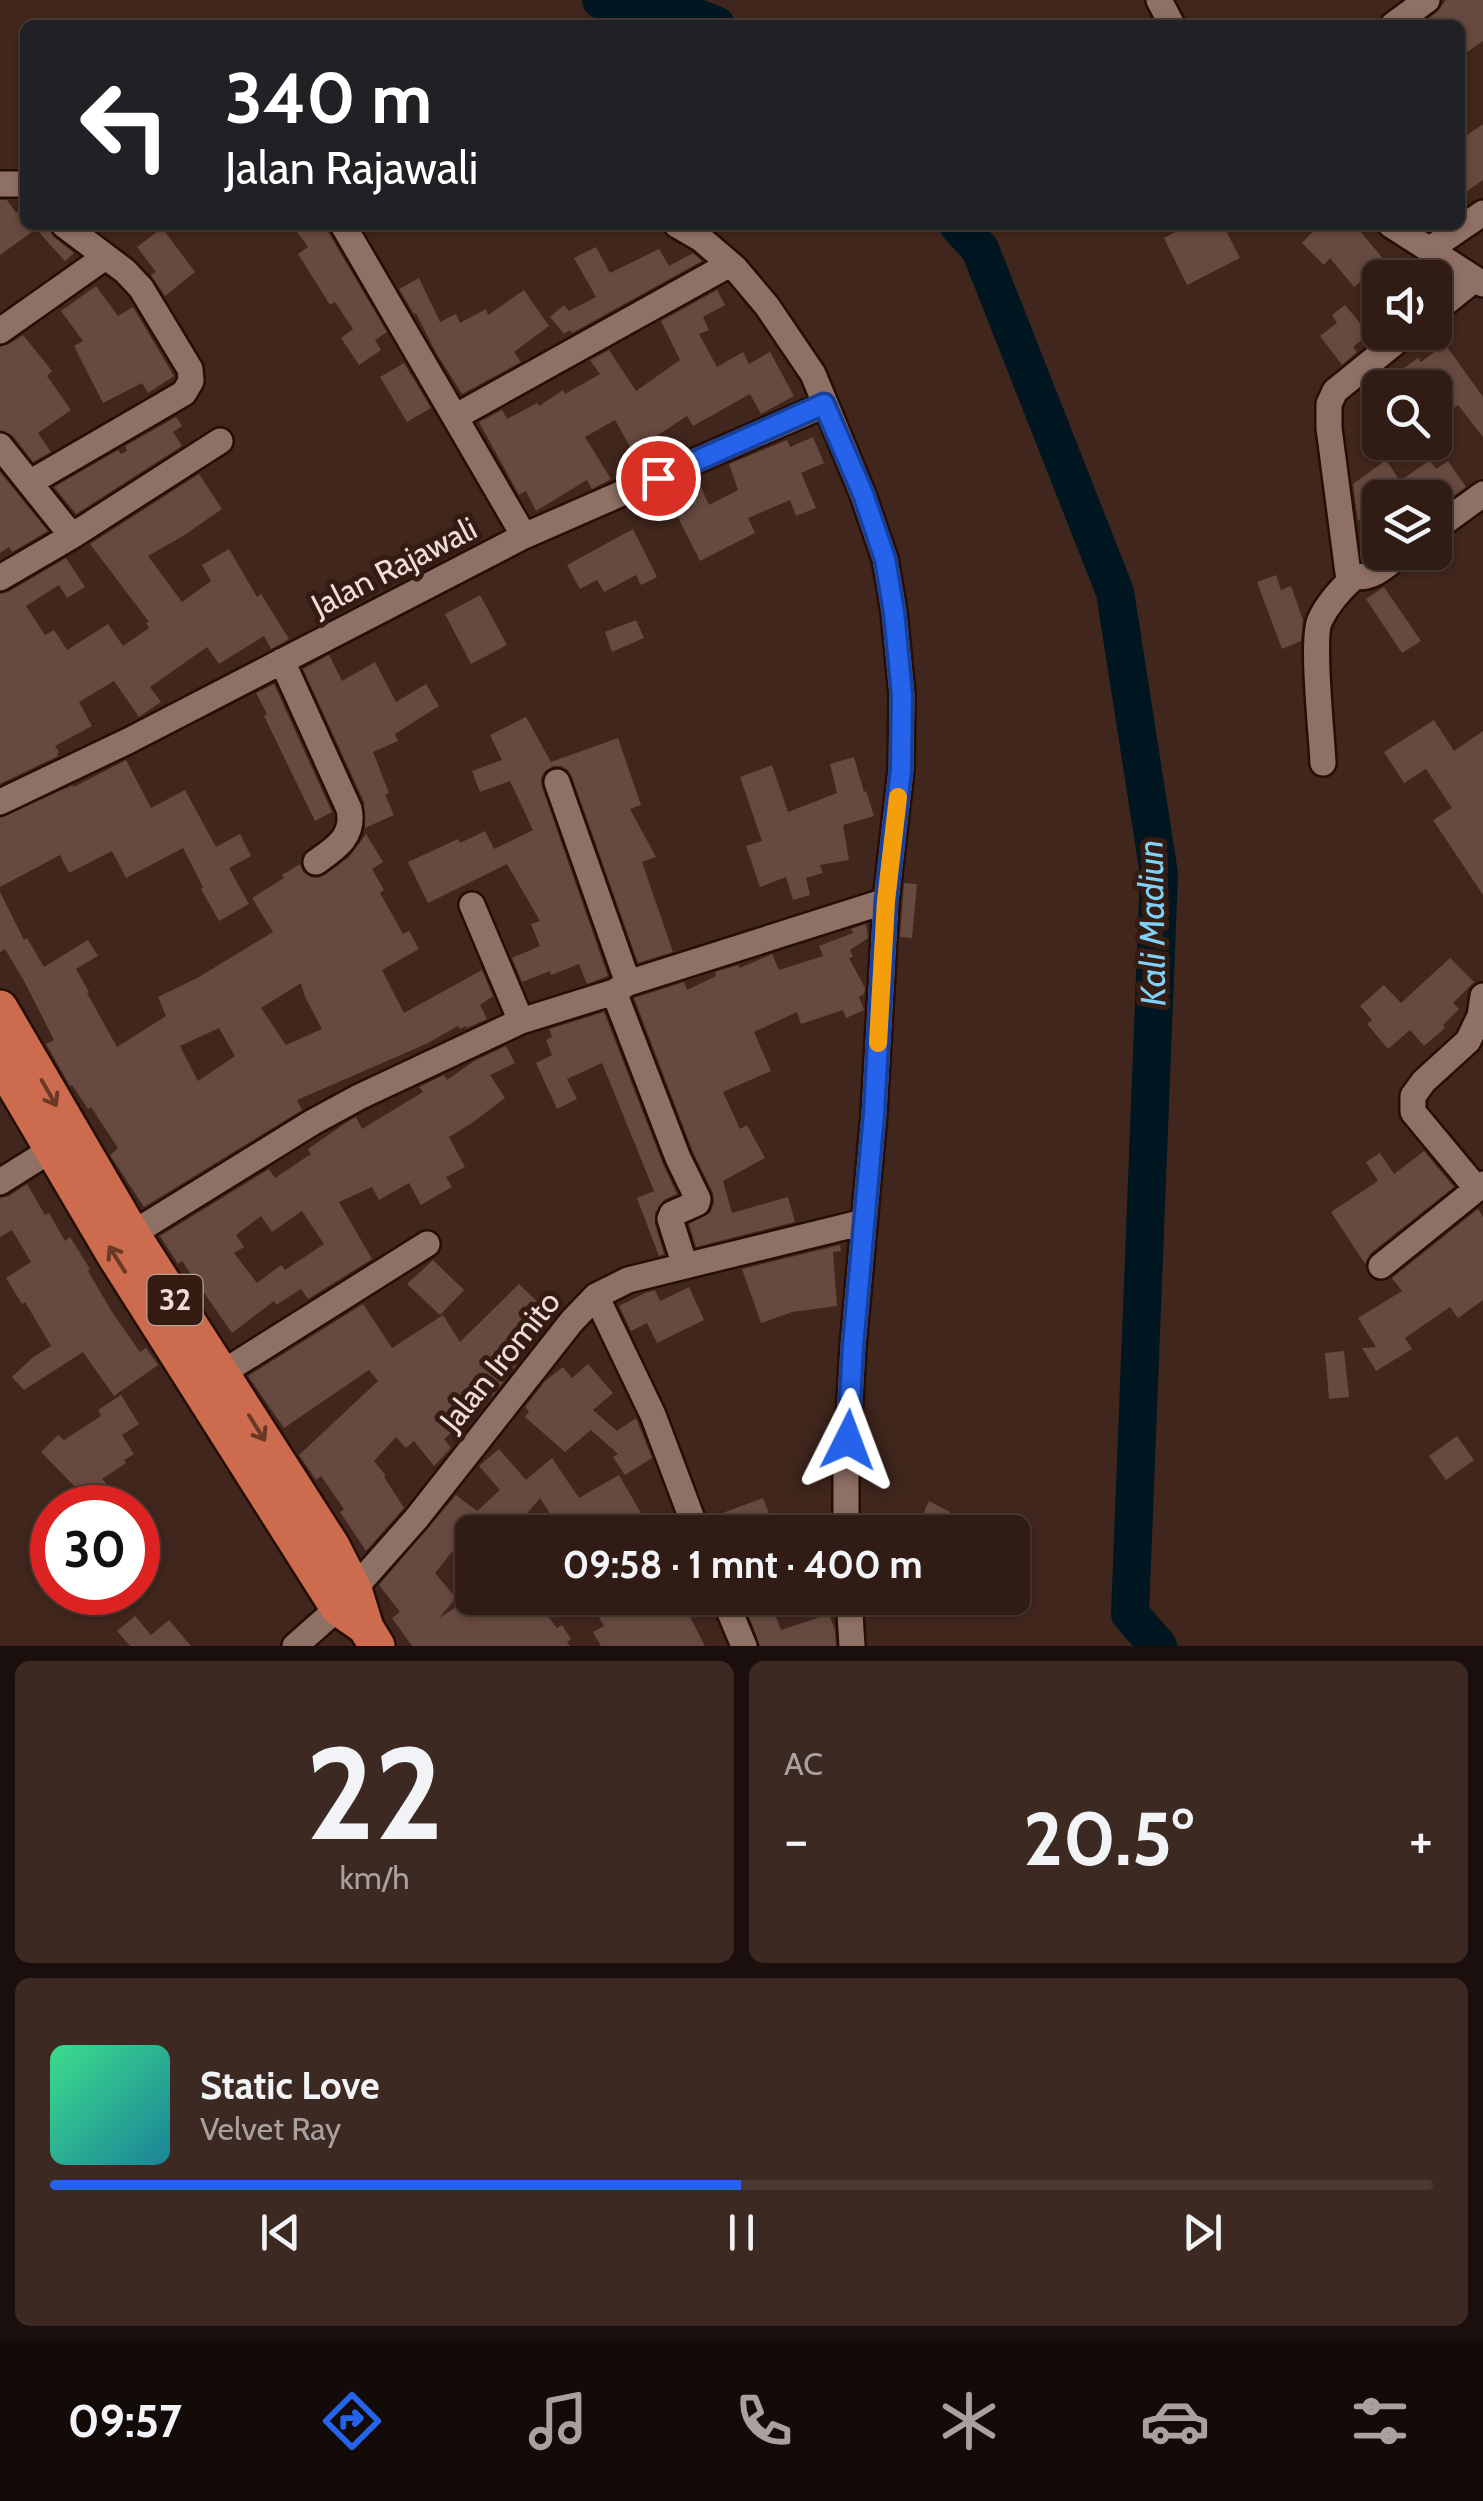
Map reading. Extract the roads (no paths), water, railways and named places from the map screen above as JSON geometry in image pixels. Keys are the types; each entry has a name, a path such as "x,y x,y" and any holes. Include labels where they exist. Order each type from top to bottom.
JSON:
{"highway":[{"name":"32","path":"0,1008 132,1234 332,1546 359,1618"},
{"name":"32","path":"0,1062 51,1150 359,1618"}],"street":[{"path":"1399,20 1427,0"},
{"path":"30,482 184,393 191,381 190,369 141,288 70,230"},
{"path":"346,230 524,536"},
{"path":"686,230 730,264 767,306 813,374 863,494 885,559 894,612 902,695 901,770 886,901 874,1114 853,1346 846,1515"},
{"path":"1399,230 1479,282 1452,300"},
{"path":"1430,249 1458,230"},
{"path":"0,330 105,257"},
{"path":"456,416 730,264"},
{"path":"1378,570 1363,579 1348,573 1329,404 1335,392 1386,350"},
{"name":"Jalan Rajawali","path":"0,802 128,741 524,536 824,404"},
{"path":"0,578 220,441"},
{"path":"0,446 72,536"},
{"path":"1452,517 1483,494"},
{"path":"1323,762 1318,623 1354,577"},
{"path":"282,661 352,820 342,843 316,862"},
{"path":"557,782 678,1158 698,1200 672,1214 670,1220 685,1266"},
{"path":"132,1234 313,1122 521,1021 886,901"},
{"path":"472,905 521,1021"},
{"path":"1380,1266 1480,1186 1414,1112 1413,1096 1468,1041 1480,1016 1483,996"},
{"path":"0,1182 51,1150"},
{"name":"Jalan Iromito","path":"295,1646 359,1618 416,1519 596,1296 628,1280 864,1222"},
{"path":"222,1374 427,1244"},
{"path":"596,1296 652,1415 690,1515"},
{"path":"731,1615 744,1646"},
{"path":"851,1615 852,1646"}],"waterway":[{"name":"Kali Madiun","path":"601,0 671,8 703,20"},
{"name":"Kali Madiun","path":"963,230 980,249 1115,592 1159,874 1130,1614 1158,1646"}]}
